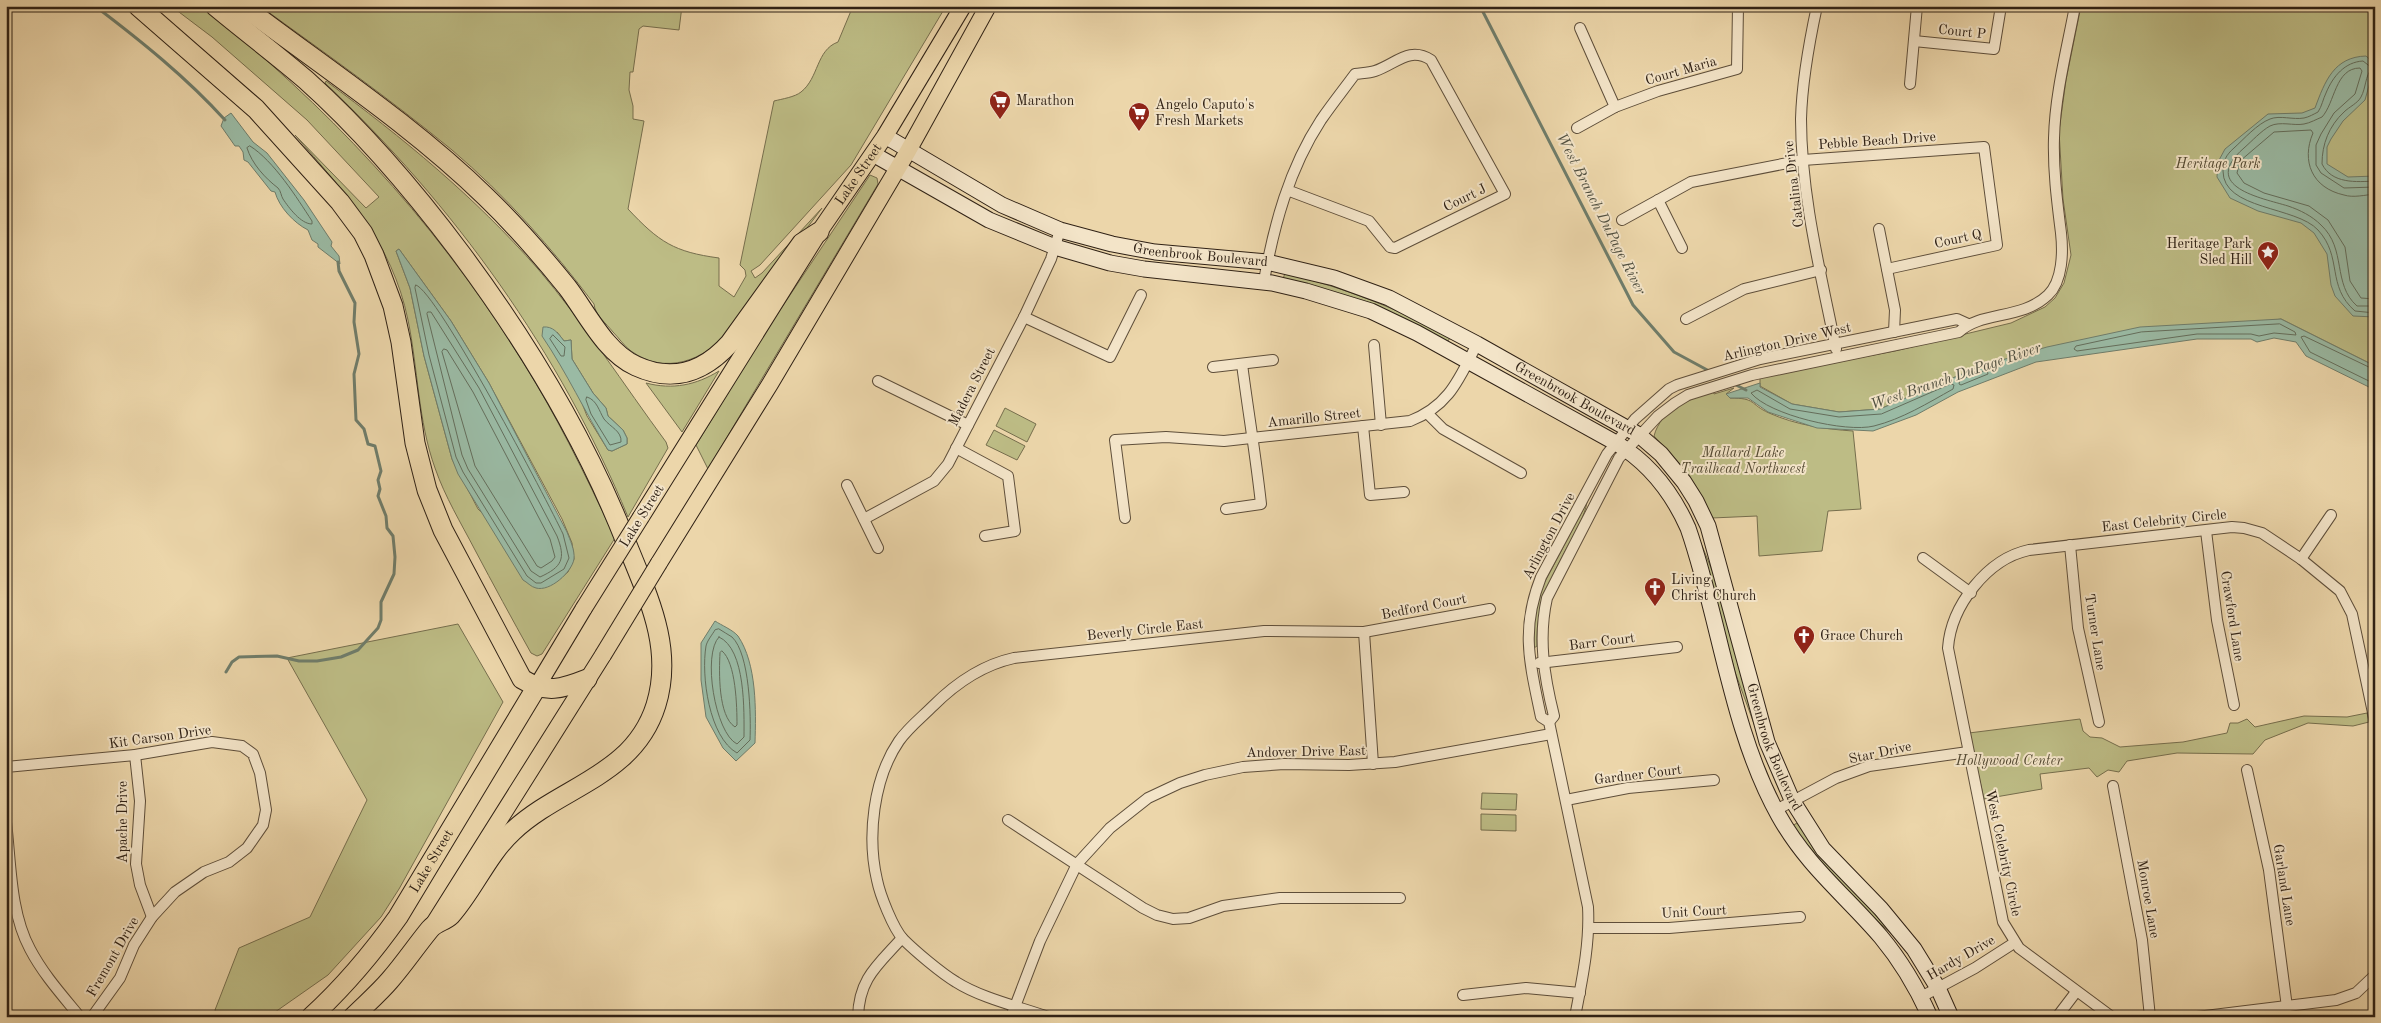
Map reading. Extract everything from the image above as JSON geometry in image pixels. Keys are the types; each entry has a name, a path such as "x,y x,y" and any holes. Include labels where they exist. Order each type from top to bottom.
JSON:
{"highway":[{"path":"138,6 256,109 340,202 363,233 378,263 393,306 401,342 415,443 427,490 443,530 522,679 536,688 570,686 587,679"},
{"path":"215,6 306,80 348,120 402,178 500,306 549,383 580,438 613,510 656,618 661,640 660,683 656,706 643,731 627,753 603,774 527,819 512,831 494,852 449,918 433,925"},
{"path":"243,6 405,125 441,156 522,234 566,286 612,348 633,365 651,372 670,375 685,373 703,366 717,357 730,343 802,243 819,232"},
{"name":"Lake Street","path":"311,1017 344,987 373,952 398,917 536,688"},
{"name":"Lake Street","path":"353,1017 388,983 433,925"}],"main road":[{"name":"Lake Street","path":"536,688 819,232 885,136 963,6"},
{"name":"Lake Street","path":"433,925 603,655 770,384 908,151 988,6"},
{"name":"Greenbrook Boulevard","path":"885,136 1002,205 1060,230 1112,244 1155,252 1267,262 1334,278 1389,298 1477,344 1633,432 1673,467 1701,510 1714,547 1767,742 1792,800 1823,849 1903,934 1938,988 1951,1017"},
{"name":"Greenbrook Boulevard","path":"873,154 989,220 1055,247 1110,263 1144,269 1264,281 1306,290 1371,312 1417,333 1621,446 1637,457 1662,483 1680,510 1688,528 1750,750 1776,810 1788,832 1816,869 1892,950 1921,997 1930,1017"}],"street":[{"name":"Court Maria","path":"1577,128 1615,107 1658,91 1737,69 1738,6"},
{"name":"Catalina Drive","path":"1817,6 1804,81 1801,118 1803,160 1807,194 1837,357"},
{"path":"1910,84 1917,6"},
{"name":"Court P","path":"1914,41 1994,49 2002,6"},
{"name":"Arlington Drive West","path":"1633,432 1688,395 1709,388 1752,375 1959,332 1968,324 2028,309 2050,294 2061,268 2064,253 2055,185 2054,136 2057,105 2075,6"},
{"path":"1580,28 1615,107"},
{"name":"Court J","path":"1408,54 1422,54 1431,60 1505,194 1395,248 1390,247 1369,222 1286,190 1308,142 1355,74 1375,71 1408,54"},
{"name":"Pebble Beach Drive","path":"1622,220 1691,182 1803,160 1984,147"},
{"name":"Court Q","path":"1887,269 1997,245 1984,147"},
{"path":"1264,281 1279,212 1286,190"},
{"path":"1658,200 1682,248"},
{"path":"1879,229 1895,310 1894,332"},
{"name":"Madera Street","path":"864,518 934,481 948,464 1024,317 1055,247 1060,230"},
{"path":"1686,319 1744,289 1821,270"},
{"path":"1024,317 1110,357 1141,295"},
{"name":"Arlington Drive West","path":"1633,432 1634,418 1669,389 1737,366 1760,359 1957,319 1968,324"},
{"name":"Amarillo Street","path":"1125,518 1115,440 1166,437 1224,440 1410,421 1428,414 1441,403 1451,391 1477,344"},
{"path":"1374,345 1382,425"},
{"path":"1213,367 1273,360"},
{"path":"1226,509 1261,504 1242,364"},
{"path":"878,381 968,425"},
{"path":"1428,414 1443,429 1521,473"},
{"path":"1363,426 1370,494 1404,492"},
{"name":"Arlington Drive","path":"1575,1017 1589,928 1588,907 1549,722 1541,717 1531,664 1528,627 1534,595 1541,577 1607,454 1621,446 1633,432"},
{"name":"Arlington Drive","path":"1549,722 1554,716 1544,662 1542,626 1547,598 1619,458 1621,446"},
{"path":"956,448 1008,476 1016,531 985,536"},
{"path":"847,486 878,548"},
{"path":"2301,559 2331,515"},
{"name":"East Celebrity Circle","path":"1971,593 1989,570 2006,558 2029,550 2238,527 2262,533 2334,584 2349,605 2375,722"},
{"name":"Crawford Lane","path":"2206,530 2217,620 2234,705"},
{"name":"Turner Lane","path":"2070,546 2078,628 2099,722"},
{"path":"1923,558 1971,593"},
{"name":"West Celebrity Circle","path":"1971,593 1954,620 1948,648 2003,922 2014,943 2024,953 2112,1017"},
{"name":"Bedford Court","path":"1364,632 1490,608"},
{"name":"Beverly Circle East","path":"902,938 884,902 873,864 872,836 878,795 886,768 899,741 941,698 976,672 995,663 1014,658 1264,631 1364,632"},
{"path":"1364,632 1373,764"},
{"name":"Barr Court","path":"1531,664 1677,647"},
{"name":"Andover Drive East","path":"1011,1017 1040,942 1077,864 1110,828 1148,798 1180,783 1218,772 1257,765 1373,764 1431,757 1551,734"},
{"name":"Kit Carson Drive","path":"6,767 135,755 212,742 242,746 253,754 260,773 266,810 263,824 253,840"},
{"name":"Star Drive","path":"1776,810 1836,778 1869,766 1968,752"},
{"name":"Apache Drive","path":"135,755 140,801 136,864 140,885 152,917"},
{"name":"Garland Lane","path":"2247,770 2269,870 2287,1007"},
{"name":"Gardner Court","path":"1566,800 1628,788 1714,780"},
{"name":"Monroe Lane","path":"2113,786 2142,940 2150,1017"},
{"path":"1008,820 1143,908 1157,915 1173,919 1189,918 1224,906 1280,898 1400,898"},
{"path":"6,822 16,906 22,930 40,966 80,1017"},
{"name":"Fremont Drive","path":"92,1017 120,978 134,944 152,917 175,892 204,872 229,862 247,848 253,840"},
{"name":"Unit Court","path":"1589,928 1669,928 1800,917"},
{"path":"858,1017 859,1003 867,978 902,938 956,982 1048,1017"},
{"name":"Hardy Drive","path":"1921,997 2014,943"},
{"path":"2197,1017 2287,1007 2347,997 2362,988 2375,975"},
{"path":"1463,995 1526,988 1580,993"},
{"path":"2057,1017 2076,992"}],"green space":[{"path":"171,6 201,6 291,82 374,165 448,254 483,302 530,373 556,419 581,466 615,538 542,654 537,656 531,653 439,479 425,432 408,320 401,292 391,266 378,242 349,198 295,135 366,208 379,197 307,120 212,37","holes":["399,249 451,321 489,383 562,519 572,543 574,559 568,572 556,582 478,509 452,459 424,356 410,288 396,251"]},
{"path":"260,6 682,6 679,30 643,26 639,29 633,72 630,72 629,90 633,106 633,119 644,121 628,209 649,230 668,244 703,256 719,258 719,286 734,297 746,276 745,270 740,265 774,101 795,95 807,86 825,51 838,42 853,6 946,6 851,165 760,265 751,271 755,278 762,273 822,208 729,332 719,342 696,357 684,361 658,363 644,359 626,347 601,319 596,312 594,304 545,243 472,167 381,94"},
{"name":"Heritage Park","path":"2081,6 2370,6 2375,10 2375,366 2281,319 1981,366 1880,409 1839,412 1792,404 1760,386 1760,376 1895,351 2011,323 2045,307 2055,298 2064,283 2071,255 2063,199 2059,131 2066,80"},
{"path":"326,81 410,146 463,192 514,242 538,269 604,354 666,442 668,448 628,517 601,456 570,397 536,339 499,284 460,230 417,179 325,83","holes":["557,332 564,341 571,340 572,359 593,393 606,408 608,416 623,430 627,438 627,444 612,451 608,450 587,416 578,393 557,358"]},
{"path":"870,175 877,178 878,184 708,469 696,445 768,328"},
{"path":"1285,273 1370,300 1451,337 1447,342 1283,279"},
{"path":"719,371 682,432 646,383 666,386 684,385 702,380"},
{"name":"Mallard Lake Trailhead Northwest","path":"1734,388 1726,394 1730,398 1749,400 1763,410 1789,421 1810,426 1853,431 1861,509 1828,511 1822,551 1759,556 1757,516 1712,518 1680,464 1654,436 1663,419 1677,407 1713,391 1714,394"},
{"path":"1005,408 1036,424 1027,442 996,426"},
{"path":"994,430 1025,446 1017,460 986,445"},
{"path":"1587,502 1580,523 1545,593 1539,618 1537,646 1534,648 1534,617 1540,591"},
{"path":"1694,526 1716,580 1757,732 1735,672 1705,559"},
{"path":"458,624 503,702 399,889 381,917 328,975 268,1017 217,1017 215,1010 239,948 310,917 367,800 287,658"},
{"name":"Hollywood Center","path":"2367,713 2369,722 2353,726 2308,723 2265,740 2253,754 2177,753 2127,761 2119,772 2108,770 2097,777 2089,768 2040,774 2042,789 1984,799 1969,733 2080,719 2083,731 2090,737 2102,738 2120,747 2183,742 2227,733 2230,723 2238,723 2247,719 2255,727 2304,716 2347,717"},
{"path":"1482,793 1517,794 1516,810 1481,809"},
{"path":"1481,814 1516,815 1516,831 1481,830"},
{"path":"1797,823 1807,837 1895,937 1846,892 1792,826"}],"water":[{"path":"2366,56 2375,64 2365,100 2343,121 2331,139 2327,147 2327,164 2348,177 2375,176 2375,317 2353,316 2335,296 2331,285 2327,254 2314,233 2301,223 2258,211 2230,198 2217,177 2218,162 2225,149 2268,114 2302,113 2315,108 2332,72 2346,61 2355,57"},
{"path":"231,113 253,142 267,153 304,200 332,242 331,246 339,256 340,264 318,247 318,244 312,240 308,230 288,214 275,192 271,191 248,162 244,160 243,152 239,146 235,146 221,126 224,118"},
{"path":"399,249 451,321 489,383 567,532 574,552 574,559 565,575 548,587 532,587 523,580 458,474 452,459 424,356 410,288 396,251"},
{"path":"2281,319 2375,366 2375,390 2306,356 2296,342 2274,338 2257,342 2251,339 2197,339 2036,362 1958,392 1916,415 1873,431 1817,428 1768,412 1748,398 1730,398 1726,394 1760,383 1760,387 1792,404 1839,412 1880,409 1981,366 2047,347 2140,327"},
{"path":"543,327 552,329 564,341 571,340 572,359 593,393 606,408 608,416 623,430 627,438 627,444 612,451 608,450 560,364 542,336"},
{"path":"715,621 738,636 749,660 752,674 755,702 755,743 736,761 723,748 706,717 701,680 701,643"}],"waterway":[{"path":"95,6 163,60 225,120"},
{"name":"West Branch DuPage River","path":"1480,6 1633,305 1674,352 1711,372"},
{"path":"226,672 232,662 239,657 277,656 299,661 317,661 341,657 358,650 378,628 381,620 381,602 394,574 393,536 387,528 386,516 378,496 380,489 378,480 381,471 375,446 368,444 364,429 356,420 354,374 359,354 354,322 355,303 339,271 338,262"},
{"name":"West Branch DuPage River","path":"1734,384 1746,390"}],"place":[{"name":"Marathon","path":"1000,120"},
{"name":"Angelo Caputo's Fresh Markets","path":"1139,132"},
{"name":"Heritage Park Sled Hill","path":"2268,271"},
{"name":"Living Christ Church","path":"1655,607"},
{"name":"Grace Church","path":"1804,655"}]}
